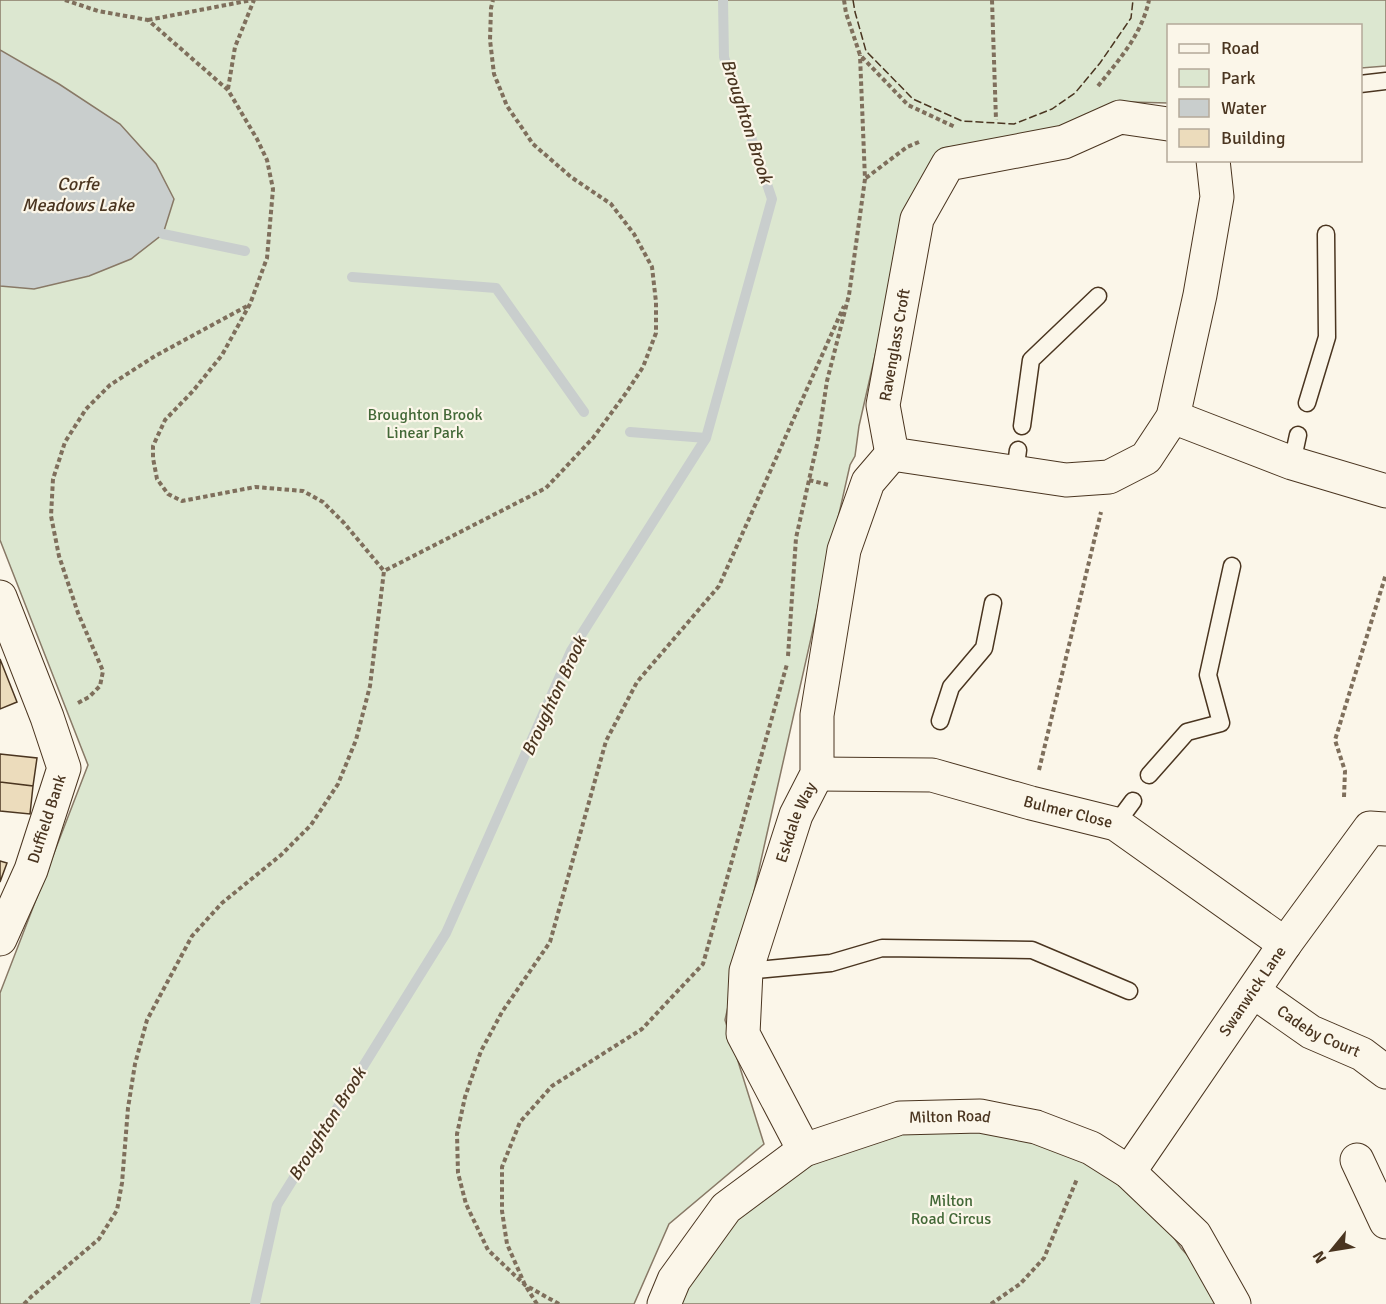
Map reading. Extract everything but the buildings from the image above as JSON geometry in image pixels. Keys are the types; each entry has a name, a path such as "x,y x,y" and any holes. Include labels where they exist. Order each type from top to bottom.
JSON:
{"street":[{"name":"Ravenglass Croft","path":"892,454 883,405 917,219 948,164 1064,142 1120,117 1167,124"},
{"path":"892,454 1016,461 1066,480 1109,477 1146,458 1173,417 1200,295 1217,197 1213,162"},
{"path":"1173,417 1295,449 1386,491"},
{"name":"Eskdale Way","path":"804,1150 743,1034 746,970 796,815 817,774 817,715 844,550 868,482 892,454"},
{"name":"Duffield Bank","path":"0,597 47,717 64,768 31,870 0,939"},
{"name":"Bulmer Close","path":"817,774 932,775 1031,803 1125,813 1285,944"},
{"name":"Swanwick Lane","path":"1129,1172 1285,944 1370,828 1386,829"},
{"name":"Cadeby Court","path":"1254,992 1311,1032 1362,1054 1386,1072"},
{"name":"Milton Road","path":"664,1304 674,1280 726,1208 804,1150 900,1118 980,1116 1036,1127 1091,1148 1129,1172 1195,1235 1234,1304"},
{"path":"1357,1160 1386,1222"}],"lane":[{"path":"1362,84 1386,81"},
{"path":"1307,403 1327,337 1326,234"},
{"path":"1022,426 1031,360 1098,296"},
{"path":"1149,775 1186,732 1221,723 1208,675 1232,566"},
{"path":"940,721 951,687 984,648 993,603"},
{"path":"746,970 831,963 882,948 1032,950 1129,991"}],"path":[{"path":"65,0 98,11 148,20 253,0"},
{"path":"228,90 235,47 253,0"},
{"path":"384,571 546,488 593,438 626,393 643,367 656,333 656,302 651,267 634,234 611,204 571,177 533,144 507,106 494,74 490,40 491,8 494,0"},
{"path":"537,1304 525,1286 507,1244 502,1211 502,1167 520,1122 552,1086 642,1029 703,964 788,659 796,538 818,440 827,381 849,295 865,179 860,55 844,0"},
{"path":"992,0 996,123"},
{"path":"1096,90 1127,50 1146,15 1149,0"},
{"path":"24,1304 99,1239 117,1210 122,1183 128,1108 135,1064 147,1020 192,936 222,903 281,855 310,825 338,784 356,740 370,686 384,571 323,502 303,491 255,487 182,501 168,494 157,479 153,446 165,420 193,391 222,355 250,304 267,258 273,189 267,160 228,90 148,20"},
{"path":"860,55 908,105 958,128 948,132"},
{"path":"865,179 907,147 927,139"},
{"path":"560,1304 525,1286 488,1250 466,1204 458,1173 457,1134 465,1097 481,1051 497,1022 550,942 606,741 637,682 719,586 849,295"},
{"path":"47,717 89,697 100,686 103,671 78,613 62,566 51,516 53,479 65,442 86,409 110,385 154,356 250,304"},
{"path":"1031,803 1109,477"},
{"path":"1344,797 1345,771 1335,740 1386,574"},
{"path":"991,1304 1020,1284 1044,1258 1091,1148"}],"green space":[{"name":"Broughton Brook Linear Park","path":"0,0 1386,0 1386,66 1362,68 1362,24 1167,24 1167,103 1129,102 1065,131 943,148 908,211 859,426 855,456 850,465 725,1020 764,1144 669,1224 634,1304 0,1304 0,993 88,765 0,540"},
{"name":"Milton Road Circus","path":"980,1116 1129,1172 1181,1248 1231,1304 670,1304 674,1280 804,1150"}],"water":[{"name":"Corfe Meadows Lake","path":"0,50 59,84 120,124 156,164 174,199 163,234 131,259 89,276 34,289 0,286"}],"waterway":[{"name":"Broughton Brook","path":"255,1304 277,1205 446,933 571,651 706,438 772,199 724,57 723,0"},
{"path":"163,234 245,251"},
{"path":"352,277 496,288 584,412"},
{"path":"630,432 706,438"}],"fence":[{"path":"853,0 866,51 913,99 962,121 1014,124 1052,109 1075,93 1100,63 1131,18 1133,0"}]}
